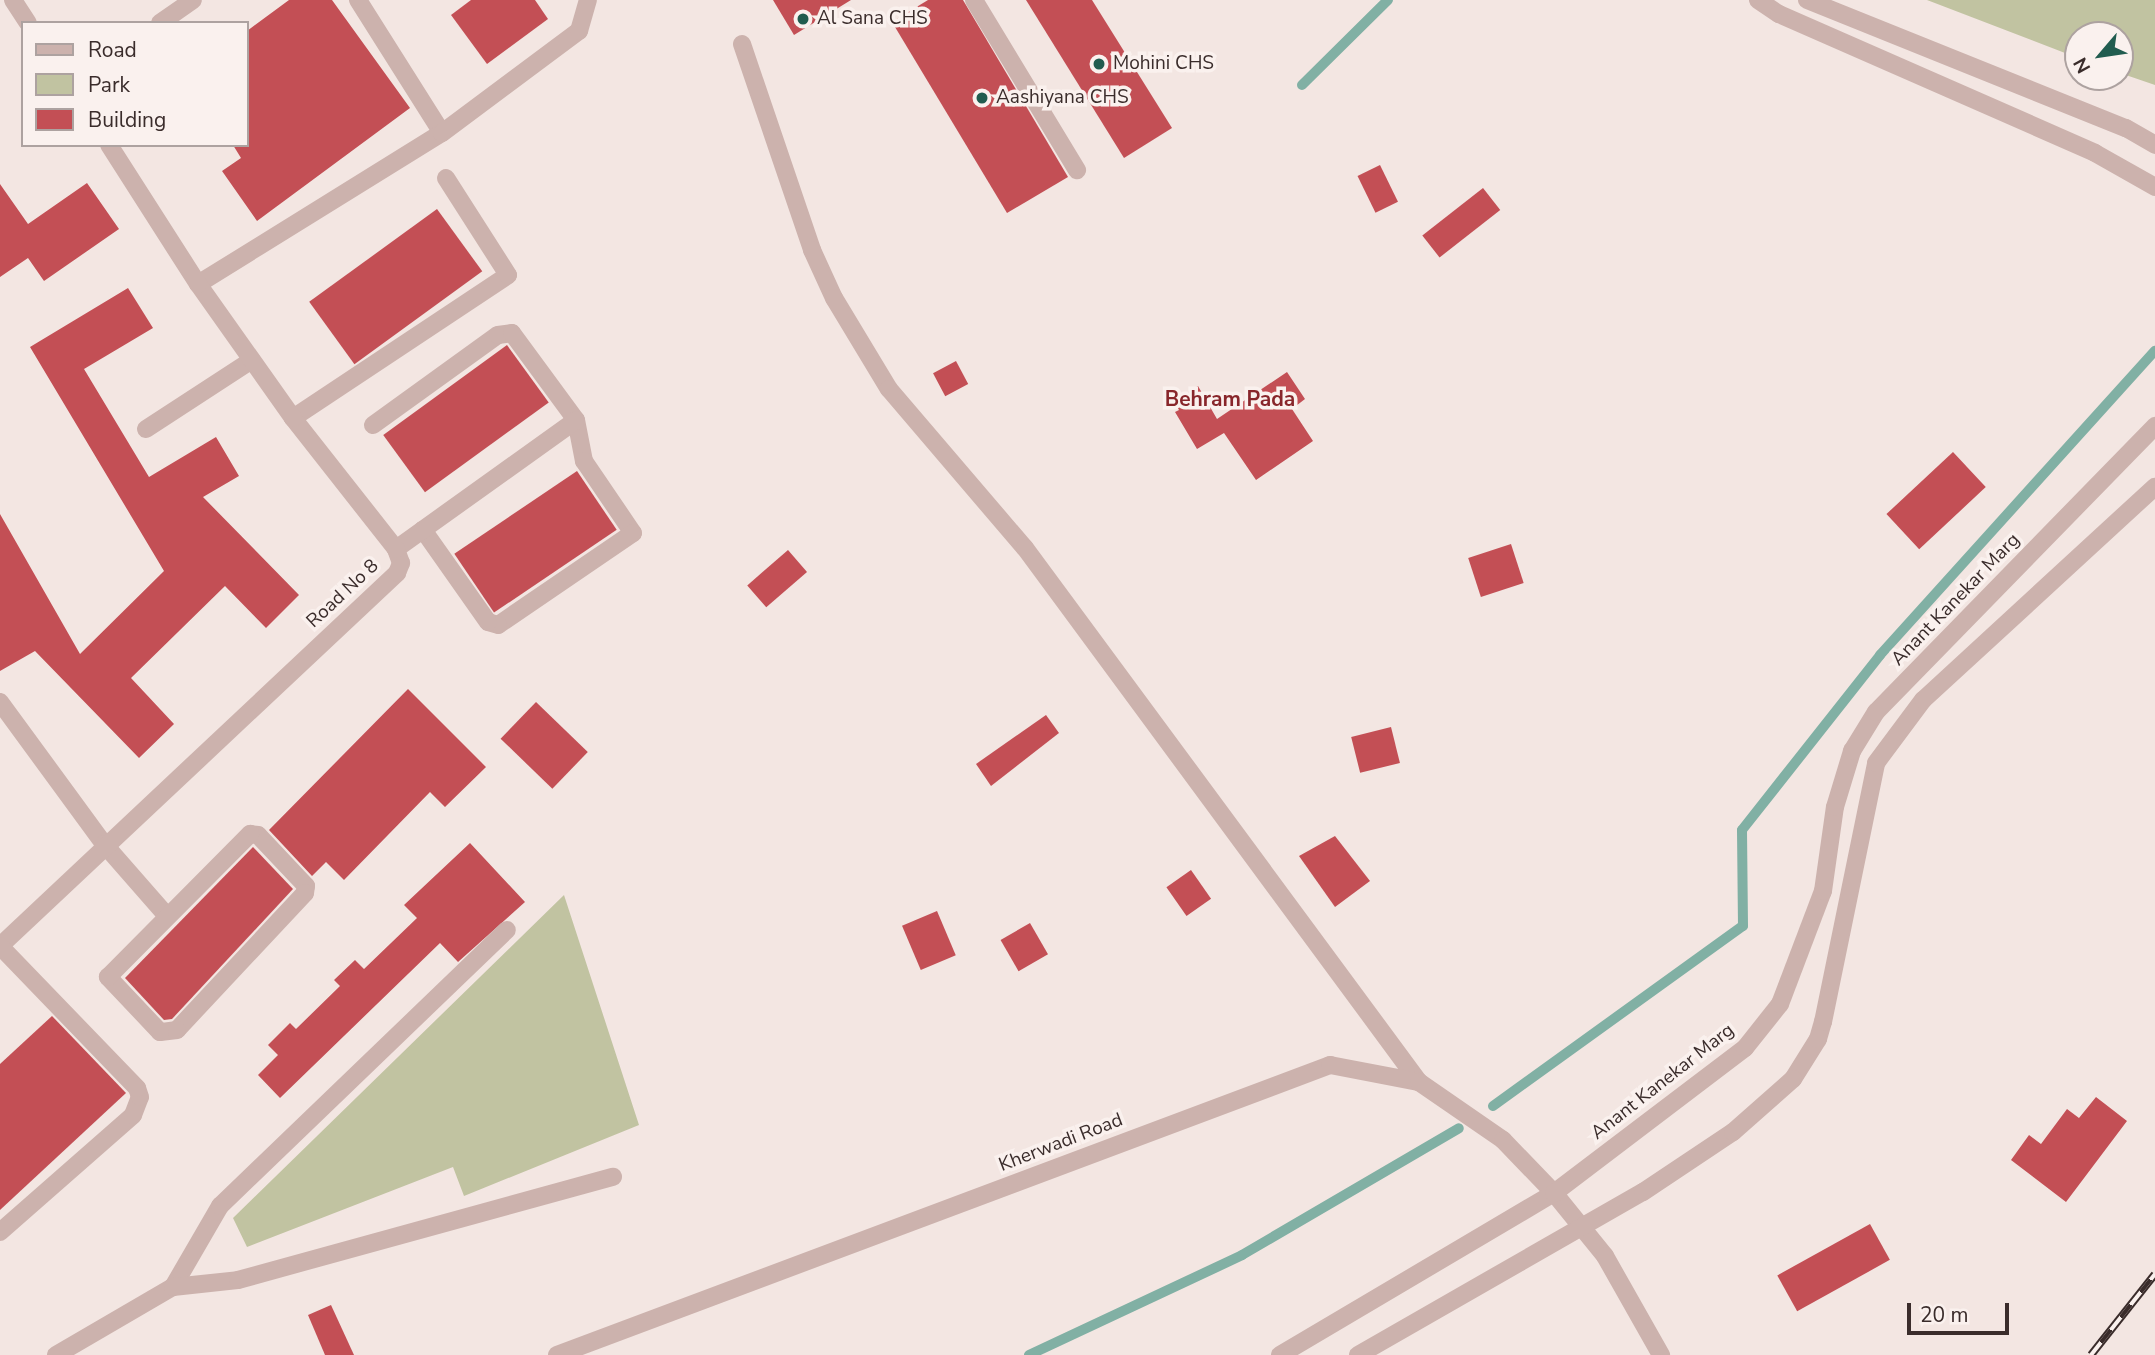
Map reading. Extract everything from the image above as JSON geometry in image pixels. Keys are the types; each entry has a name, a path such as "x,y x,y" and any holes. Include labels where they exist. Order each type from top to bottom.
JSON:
{"street":[{"path":"13,0 27,21"},
{"path":"163,21 193,0"},
{"path":"358,0 442,133"},
{"path":"198,284 442,133 579,31 588,0"},
{"path":"974,0 1077,170"},
{"path":"1758,0 1779,14 2095,153 2155,187"},
{"path":"1807,0 2126,128 2155,145"},
{"path":"742,44 812,250 834,298 889,389 1026,548 1419,1082"},
{"name":"Road No 8","path":"0,946 104,844 397,573 401,562 396,549 293,418 198,284 110,147"},
{"path":"293,418 508,275 446,178"},
{"path":"373,425 507,331 576,420 584,461 631,528 631,537 498,625 488,622 423,530"},
{"path":"146,429 252,360"},
{"path":"396,549 576,420"},
{"name":"Anant Kanekar Marg","path":"1280,1355 1554,1193 1745,1048 1780,1004 1823,891 1835,807 1852,751 1876,712 2155,426"},
{"path":"1358,1355 1643,1192 1733,1132 1793,1079 1818,1039 1823,1022 1876,763 1923,699 2155,487"},
{"path":"0,702 104,844 167,916"},
{"path":"250,834 258,835 306,886 305,893 177,1030 169,1034 160,1031 108,976 167,916 250,834"},
{"path":"173,1287 220,1206 508,930"},
{"path":"0,946 137,1088 140,1097 133,1115 0,1232"},
{"name":"Kherwadi Road","path":"557,1355 1330,1065 1419,1082 1503,1140 1554,1193 1605,1256 1661,1355"},
{"path":"56,1355 173,1287 238,1280 613,1177"}],"green space":[{"path":"1927,0 2155,0 2155,85 2134,78 2134,21 2064,21 2064,53"},
{"path":"564,895 639,1125 464,1196 453,1167 247,1247 233,1218"}],"building":[{"path":"289,0 332,0 410,108 257,221 222,171 241,158 234,147 248,147 248,30"},
{"path":"471,0 535,0 548,19 487,64 451,15"},
{"name":"Al Sana CHS","path":"773,0 851,0 794,35"},
{"name":"Aashiyana CHS","path":"928,0 963,0 1068,177 1007,213 892,22"},
{"name":"Mohini CHS","path":"1026,0 1092,0 1172,128 1124,158"},
{"path":"1380,165 1398,202 1376,213 1358,176"},
{"path":"87,183 119,229 44,281 28,258 0,277 0,184 28,224"},
{"path":"1483,188 1500,210 1440,257 1422,235"},
{"path":"437,209 482,271 354,364 309,302"},
{"path":"128,288 153,328 84,369 149,477 216,437 239,476 203,497 299,595 266,628 225,586 131,678 174,724 139,758 35,651 0,671 0,514 80,654 164,571 30,347"},
{"path":"507,345 549,402 425,492 383,435"},
{"path":"956,361 968,384 945,396 933,373"},
{"path":"1287,372 1305,399 1292,409 1313,441 1256,480 1224,433 1197,449 1175,412 1179,410 1174,401 1198,386 1217,419"},
{"path":"1953,452 1986,487 1919,549 1886,514"},
{"path":"577,471 617,530 494,613 454,554"},
{"path":"1511,544 1524,583 1481,597 1468,558"},
{"path":"788,550 807,572 766,607 747,585"},
{"path":"408,689 486,767 445,807 430,792 344,880 326,862 312,876 269,830"},
{"path":"536,702 588,752 552,789 501,739"},
{"path":"1046,715 1059,733 991,786 976,764"},
{"path":"1391,727 1400,763 1360,773 1351,737"},
{"path":"1335,836 1370,881 1335,907 1299,856"},
{"path":"470,843 525,902 458,962 440,943 280,1098 258,1075 278,1055 268,1045 290,1023 296,1029 340,986 334,980 355,960 364,969 417,918 404,905"},
{"path":"253,847 293,889 172,1019 164,1020 125,978"},
{"path":"1191,870 1211,899 1187,916 1166,887"},
{"path":"937,911 956,955 921,970 902,926"},
{"path":"1030,923 1048,954 1019,971 1001,940"},
{"path":"52,1016 126,1093 0,1210 0,1064"},
{"path":"2096,1097 2127,1121 2066,1202 2011,1160 2029,1135 2041,1144 2067,1109 2079,1118"},
{"path":"1870,1224 1890,1260 1797,1311 1777,1275"},
{"path":"331,1305 354,1355 325,1355 308,1315"}],"waterway":[{"path":"1302,85 1388,0"},
{"path":"1493,1106 1743,926 1742,830 1880,655 2155,351"},
{"path":"1029,1355 1242,1255 1459,1128"}],"railway":[{"path":"2091,1355 2155,1274"}],"place":[{"name":"Al Sana CHS","path":"803,19"},
{"name":"Mohini CHS","path":"1099,64"},
{"name":"Aashiyana CHS","path":"982,98"}],"district":[{"name":"Behram Pada","path":"1230,399"}]}
